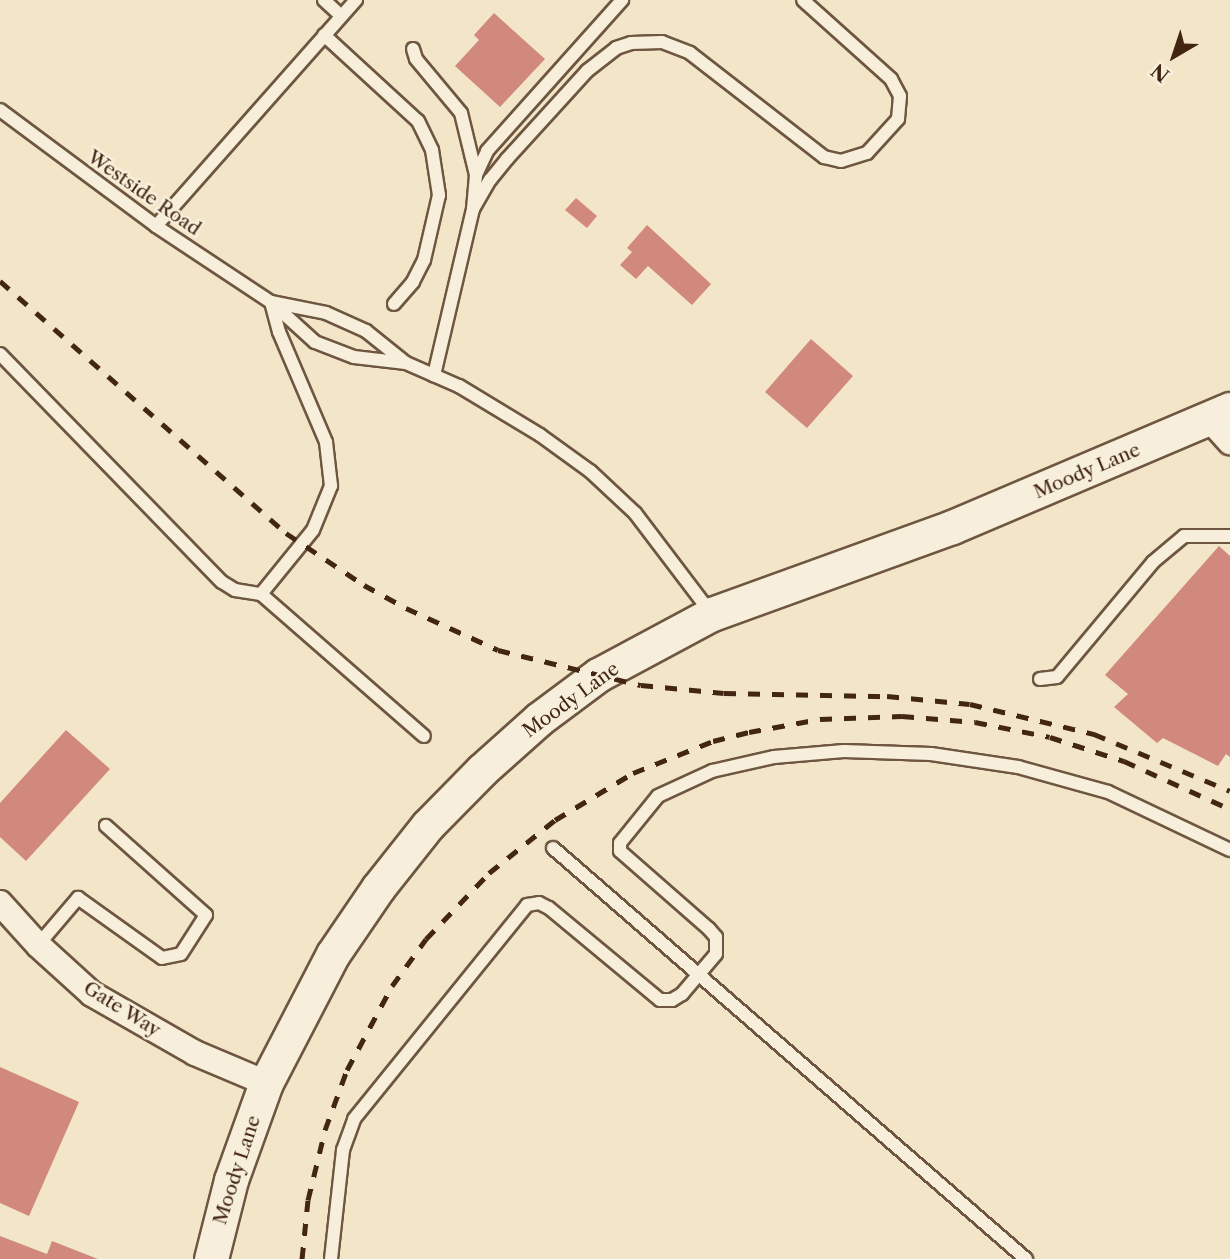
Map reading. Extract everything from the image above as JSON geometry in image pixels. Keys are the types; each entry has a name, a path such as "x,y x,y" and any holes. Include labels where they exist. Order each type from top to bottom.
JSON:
{"street":[{"name":"Moody Lane","path":"211,1259 231,1180 266,1083 333,954 378,888 428,825 482,770 539,719 598,675 712,614 952,527 1223,423"},
{"name":"Gate Way","path":"0,903 38,944 92,994 195,1053 266,1083"}],"lane":[{"path":"324,0 341,16"},
{"path":"156,226 356,0"},
{"path":"476,175 487,151 622,0"},
{"path":"473,209 490,180 507,159 587,71 616,48 631,43 662,43 690,53 824,157 841,161 867,153 898,119 900,96 891,79 803,0"},
{"path":"324,35 418,121 432,150 439,195 424,260 413,282 394,304"},
{"path":"413,50 416,59 461,113 476,175 473,209 434,375"},
{"name":"Westside Road","path":"0,110 156,226 271,302"},
{"path":"271,302 315,342 354,357 406,363"},
{"path":"271,302 326,313 366,331 406,363 497,407 590,471 635,513 712,614"},
{"path":"261,594 313,530 331,486 326,442 279,332 271,302"},
{"path":"0,354 222,582 234,590 261,594 425,736"},
{"path":"1040,679 1057,677 1153,562 1184,536 1230,536"},
{"path":"331,1259 343,1150 354,1119 527,905 539,903 549,908 660,1000 672,1000 682,994 716,954 716,937 620,851 621,843 658,796 712,771 774,757 844,751 931,754 1018,767 1108,792 1230,850"},
{"path":"38,944 78,898 162,958 181,954 206,915 106,826"},
{"path":"553,848 1026,1259"}],"building":[{"path":"494,13 545,59 500,107 455,66 479,40 474,35"},
{"path":"576,198 597,216 587,228 565,210"},
{"path":"647,225 711,284 692,305 648,266 636,279 620,265 632,252 627,248"},
{"path":"811,339 853,376 807,428 765,392"},
{"path":"1219,546 1230,556 1230,757 1226,754 1218,766 1163,738 1157,743 1114,707 1128,694 1105,675"},
{"path":"66,730 110,769 26,861 0,837 0,803"},
{"path":"0,1067 79,1102 29,1216 0,1203"},
{"path":"0,1236 47,1254 52,1241 98,1259 0,1259"}],"railway":[{"path":"0,281 286,533 364,585 406,608 498,650 641,685 724,693 887,696 970,704 1094,734 1230,791"},
{"path":"302,1259 308,1200 325,1130 347,1070 392,986 426,939 489,873 555,820 633,773 713,741 749,732 820,719 902,716 975,722 1050,737 1124,761 1230,809"}]}
